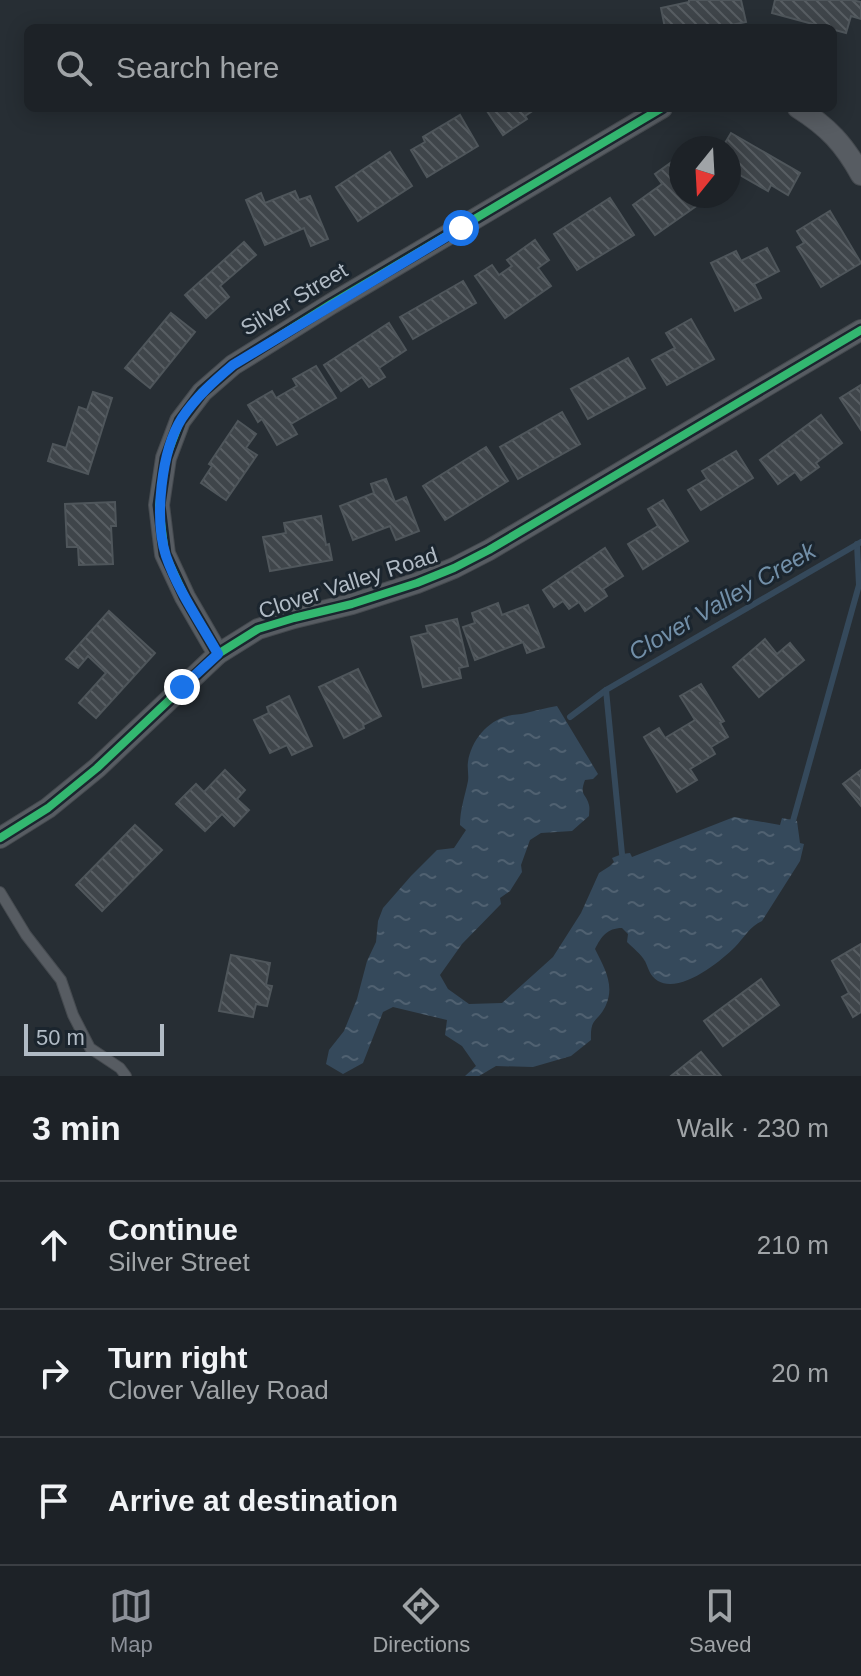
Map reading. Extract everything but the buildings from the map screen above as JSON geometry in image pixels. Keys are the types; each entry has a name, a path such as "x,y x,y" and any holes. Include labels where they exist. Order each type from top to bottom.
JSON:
{"street":[{"name":"Silver Street","path":"218,654 185,597 165,554 159,505 166,458 180,421 202,392 233,365 331,304 655,112"},
{"path":"804,112 820,122 848,151 861,175"},
{"name":"Clover Valley Road","path":"0,838 48,808 97,768 218,654 258,629 365,600 454,568 861,330"}],"lane":[{"path":"0,892 26,935 61,980 73,1015 90,1048 120,1068 126,1076"}],"water":[{"path":"557,706 598,774 593,779 585,780 583,785 589,816 572,831 541,833 530,840 521,865 522,872 510,891 500,898 501,904 462,944 440,975 448,989 469,1004 502,1003 553,957 581,913 599,873 614,862 612,858 630,853 632,857 734,817 780,825 782,818 797,821 800,843 804,844 800,861 762,921 710,968 688,980 667,984 653,976 643,958 627,942 628,934 622,928 608,931 595,949 607,976 608,998 603,1011 593,1023 591,1040 571,1056 533,1067 496,1066 479,1076 465,1076 476,1066 462,1046 445,1035 447,1020 393,1007 383,1012 363,1063 343,1074 326,1064 329,1050 344,1031 357,999 367,961 376,942 383,908 437,850 454,848 466,830 460,825 461,813 468,781 468,762 476,740 487,727 500,719"}],"waterway":[{"name":"Clover Valley Creek","path":"622,854 606,690 861,542"},
{"name":"Clover Valley Creek","path":"793,821 859,585 857,544"},
{"name":"Clover Valley Creek","path":"570,717 606,690"}],"cycle path":[{"path":"218,654 185,597 165,554 159,505 166,458 180,421 202,392 233,365 331,304 655,112"},
{"path":"0,838 48,808 97,768 218,654 258,629 352,604 454,568 861,330"}],"route":[{"path":"182,687 218,654 185,597 165,554 159,505 166,458 180,421 202,392 233,365 461,228"}]}
